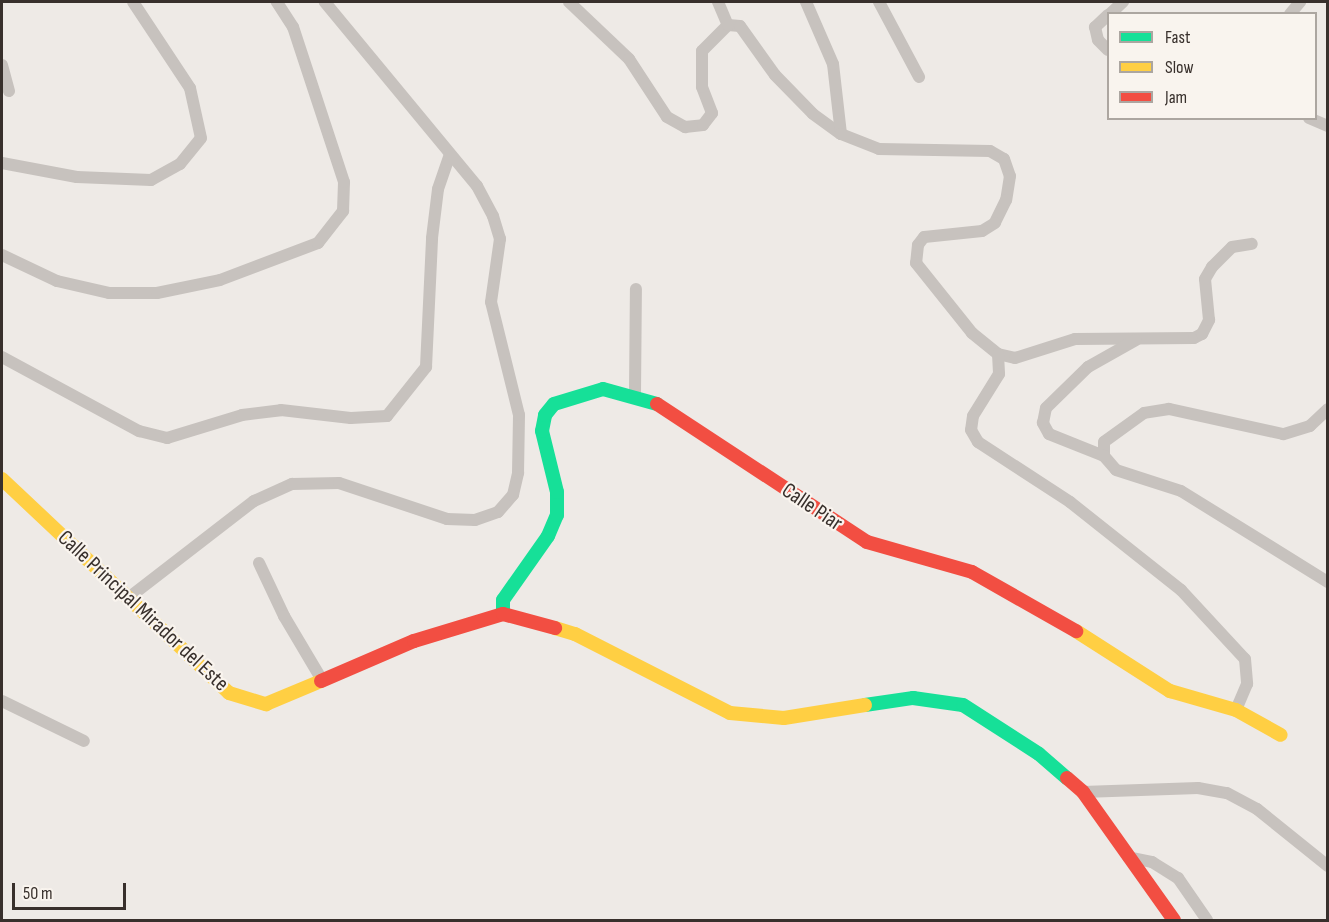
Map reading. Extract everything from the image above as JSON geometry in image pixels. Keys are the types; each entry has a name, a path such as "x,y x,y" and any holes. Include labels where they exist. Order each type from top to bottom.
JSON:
{"street":[{"path":"2,163 77,177 151,180 180,164 201,138 190,88 133,2"},
{"path":"2,255 57,281 109,293 157,293 220,280 318,243 343,212 344,182 292,27 277,2"},
{"path":"128,599 254,501 292,484 339,483 447,519 475,520 498,512 513,495 518,472 519,415 497,340 491,302 500,239 477,186 325,2"},
{"path":"569,2 629,59 667,117 685,127 703,125 712,113 702,87 702,51 728,25 740,26 776,75 813,114 841,134 879,149 990,151 1004,159 1010,176 1006,200 996,223 982,231 924,237 918,245 916,263 972,333 998,354 1015,358 1075,339 1139,339 1202,334 1209,320 1209,273 1233,248 1252,244"},
{"path":"718,2 728,25"},
{"path":"806,2 833,64 841,134"},
{"path":"879,2 919,77"},
{"path":"1111,12 1123,2"},
{"path":"1107,16 1095,27 1098,40 1107,49"},
{"path":"2,65 9,91"},
{"path":"1314,120 1328,126"},
{"path":"2,357 139,431 167,438 242,415 282,410 351,418 387,416 426,367 432,238 438,189 450,154"},
{"path":"635,394 636,289"},
{"path":"1139,339 1088,367 1046,408 1043,423 1049,434 1104,456 1116,470 1181,491 1328,582"},
{"path":"998,354 999,374 973,416 971,430 978,442 1070,502 1180,590 1245,659 1247,684 1236,710"},
{"name":"Calle Piar","path":"503,614 503,600 548,536 557,514 557,492 542,431 545,415 554,404 573,396 603,389 635,394 663,406 867,542 972,572 1021,596 1170,691 1236,710 1281,735"},
{"path":"1104,456 1104,442 1144,413 1169,409 1283,434 1310,426 1328,410"},
{"name":"Calle Principal Mirador del Este","path":"2,479 229,693 266,704 414,641 503,614"},
{"path":"259,563 284,616 322,680"},
{"path":"503,614 575,634 730,713 784,718 913,698 963,705 1039,754 1083,792 1174,921"},
{"path":"2,701 84,741"},
{"path":"1083,792 1198,788 1227,792 1257,809 1328,866"},
{"path":"1128,857 1152,862 1178,878 1207,921"}],"traffic: fast":[{"path":"503,614 503,600 548,536 557,515 557,492 542,431 545,415 554,404 603,389 657,404"},
{"path":"865,705 913,698 963,705 1039,754 1067,778"}],"traffic: slow":[{"path":"2,479 229,693 266,704 321,681"},
{"path":"555,628 575,634 730,713 784,718 865,705"},
{"path":"1076,631 1170,691 1236,710 1281,735"}],"traffic: jam":[{"path":"657,404 867,542 972,572 1076,631"},
{"path":"321,681 414,641 503,614 555,628"},
{"path":"1067,778 1083,792 1174,920"}]}
